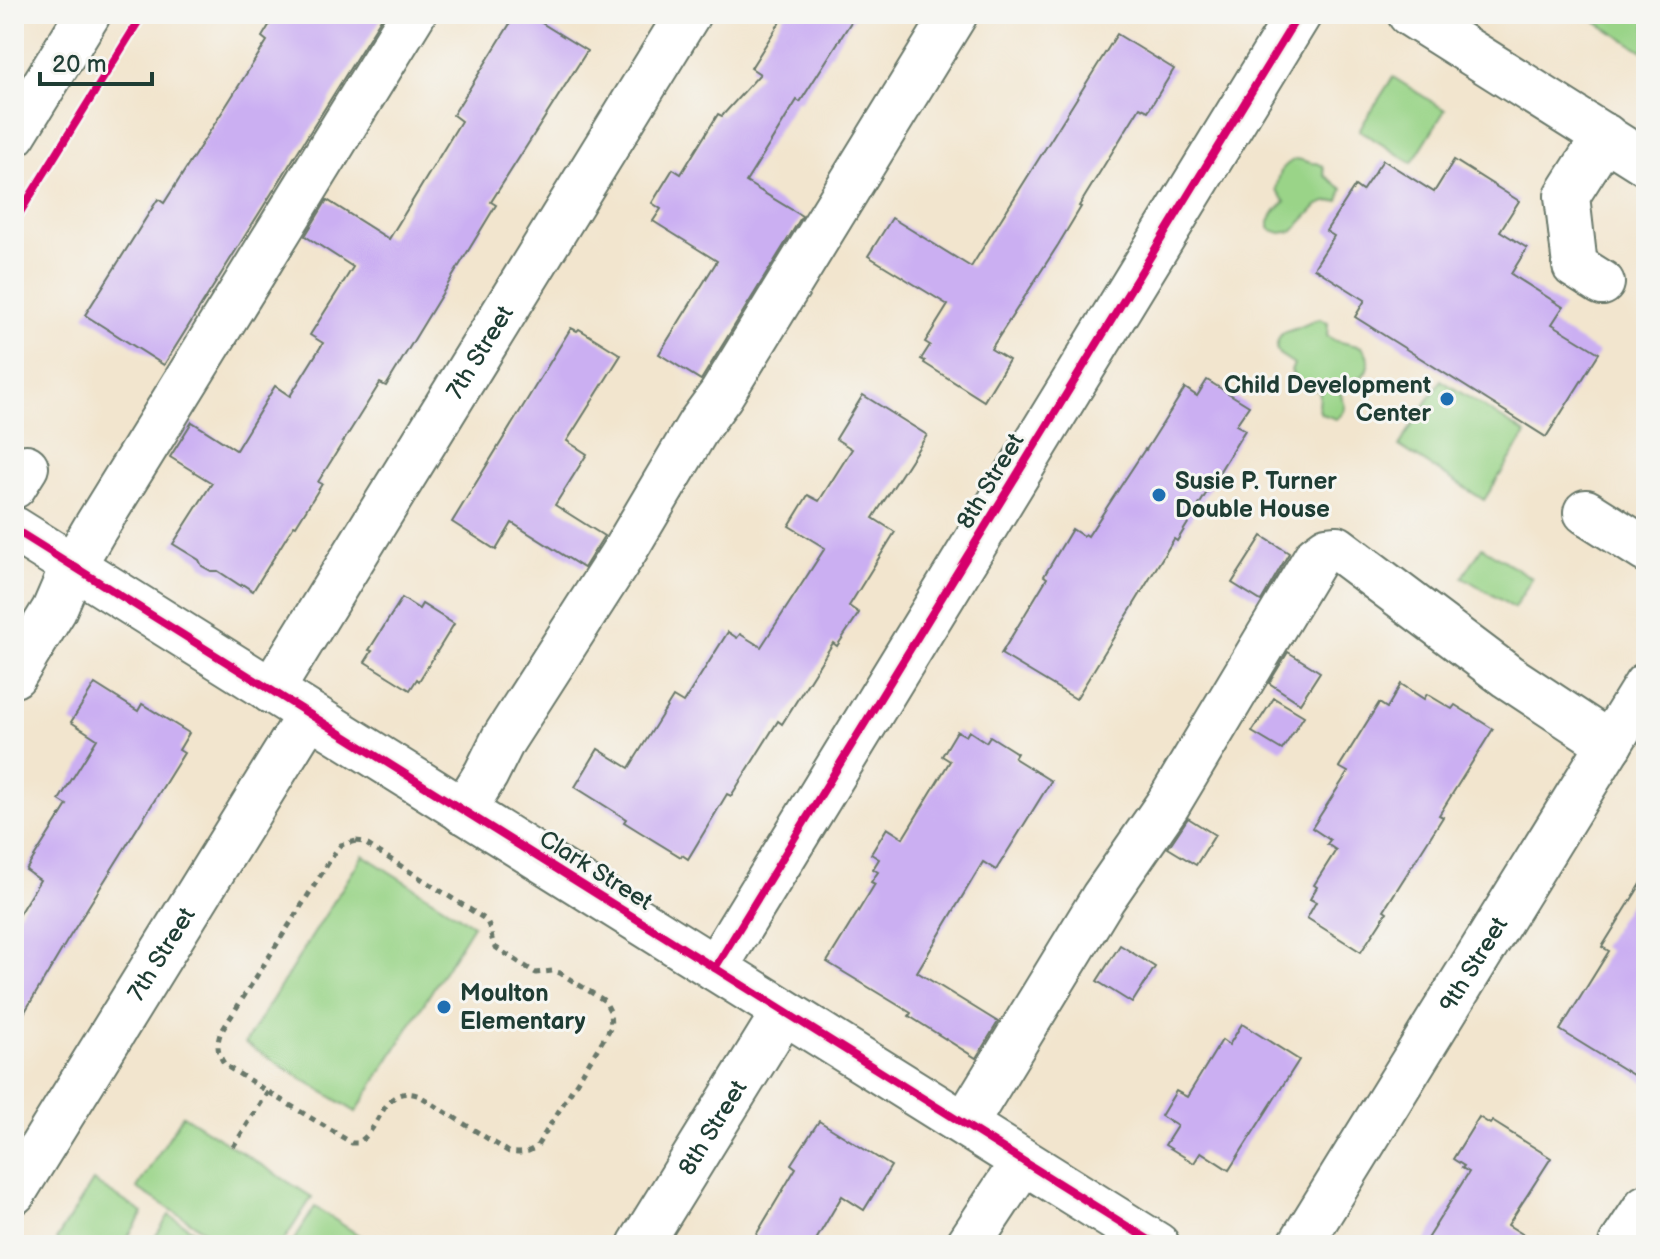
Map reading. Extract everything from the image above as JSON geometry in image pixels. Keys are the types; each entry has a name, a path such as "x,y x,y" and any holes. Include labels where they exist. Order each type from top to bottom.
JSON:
{"street":[{"path":"14,134 88,14"},
{"path":"14,675 54,610 73,566 413,14"},
{"name":"7th Street","path":"271,691 688,14"},
{"path":"463,811 503,740 625,550 699,425 721,395 955,14"},
{"name":"8th Street","path":"715,968 1299,14"},
{"path":"1410,14 1634,150 1567,196 1575,266 1602,283"},
{"path":"1586,512 1646,550"},
{"name":"Clark Street","path":"14,529 1157,1245"},
{"path":"965,1124 1103,898 1168,804 1316,557 1327,549 1337,548 1507,676 1610,744"},
{"name":"9th Street","path":"1300,1245 1646,685"},
{"name":"7th Street","path":"14,1192 309,715"},
{"name":"8th Street","path":"640,1245 784,1012"},
{"path":"968,1245 1023,1162"},
{"path":"1621,1245 1646,1207"}],"path":[{"path":"348,842 363,842 485,919 495,947 536,973 560,973 605,1001 612,1020 611,1027 537,1146 524,1153 509,1152 412,1093 389,1101 367,1136 357,1143 346,1141 268,1092 226,1066 218,1050 220,1034 336,851 348,842"},
{"path":"233,1147 268,1092"}],"green space":[{"path":"1601,14 1646,14 1646,53 1596,22"},
{"path":"1393,77 1445,110 1412,163 1359,130"},
{"path":"1295,159 1323,166 1325,176 1343,189 1339,201 1318,205 1293,231 1281,233 1269,227 1269,221 1285,202 1276,190 1281,172"},
{"path":"1320,319 1328,323 1327,336 1362,347 1368,360 1367,369 1361,377 1339,389 1345,409 1336,419 1321,414 1319,391 1298,383 1291,371 1294,364 1279,354 1276,348 1279,337 1284,333"},
{"path":"1441,380 1526,434 1484,500 1399,446"},
{"path":"1482,547 1532,578 1514,608 1463,577"},
{"path":"363,855 473,925 356,1112 245,1043"},
{"path":"183,1115 312,1197 281,1245 227,1245 137,1188"},
{"path":"93,1181 143,1213 123,1245 65,1245 56,1240"},
{"path":"315,1207 374,1245 291,1245"},
{"path":"169,1215 217,1245 150,1245"}],"building":[{"path":"276,14 384,14 164,365 85,315 158,199 164,203 226,106 267,41 262,37"},
{"path":"516,14 527,14 587,51 491,202 496,205 386,386 380,383 318,482 322,484 253,591 218,571 202,566 199,560 173,544 212,483 170,457 192,422 236,450 275,386 290,396 323,343 310,335 353,267 305,236 327,200 389,239 461,121 453,115"},
{"path":"785,14 856,14 746,182 802,216 701,380 659,354 717,261 653,221 661,209 652,203 673,169 681,174 718,114 722,116 760,74 751,68"},
{"path":"1117,34 1174,69 1148,111 1140,107 1058,245 991,349 1009,360 984,401 921,359 930,345 925,342 948,305 868,256 892,218 971,267"},
{"path":"1383,160 1434,192 1454,160 1519,201 1500,231 1527,248 1511,274 1563,307 1552,324 1599,353 1546,437 1355,317 1365,300 1314,268 1334,236 1326,231 1355,186 1362,191"},
{"path":"571,328 579,329 621,355 567,441 587,454 555,505 604,536 584,568 512,523 496,550 452,522"},
{"path":"1207,380 1249,406 1236,425 1245,430 1076,699 1001,654 1047,578 1044,576 1072,529 1088,536 1185,388 1197,396"},
{"path":"863,395 927,435 873,518 895,532 849,606 859,613 837,646 833,643 782,724 778,721 731,796 727,794 688,859 681,857 575,787 598,749 629,768 673,697 683,703 728,632 737,638 740,634 761,647 825,548 789,526 808,495 819,501 852,449 836,439"},
{"path":"1262,536 1289,553 1261,601 1232,583"},
{"path":"402,598 419,609 422,604 454,624 419,681 417,679 410,690 365,662 372,651 369,650"},
{"path":"1288,652 1320,672 1300,703 1269,683"},
{"path":"95,684 138,711 142,704 189,733 179,750 184,753 14,1030 14,922 40,880 26,870 67,805 59,800 97,739 71,722"},
{"path":"1401,684 1424,699 1427,694 1452,709 1455,705 1493,729 1439,815 1443,817 1361,952 1307,918 1316,902 1310,899 1317,887 1314,885 1336,850 1327,844 1330,840 1312,828 1348,772 1339,767 1379,703 1387,708"},
{"path":"1274,698 1304,716 1282,750 1252,732"},
{"path":"957,731 966,736 969,731 986,742 990,736 1017,753 1014,758 1051,781 996,870 983,862 917,972 998,1022 976,1058 909,1016 911,1013 827,962 875,884 871,882 878,872 873,869 879,859 871,854 887,828 903,838 950,761 942,756"},
{"path":"1188,818 1215,835 1196,865 1168,848"},
{"path":"1646,876 1646,1083 1560,1030 1609,951 1602,947"},
{"path":"1120,945 1155,967 1132,1003 1097,981"},
{"path":"1242,1024 1299,1060 1229,1170 1201,1152 1194,1163 1165,1145 1177,1126 1161,1116 1176,1091 1187,1097 1222,1040 1229,1045"},
{"path":"1479,1117 1490,1124 1492,1121 1551,1158 1508,1225 1540,1245 1423,1245 1469,1172 1453,1159"},
{"path":"819,1121 891,1166 864,1210 842,1196 813,1245 750,1245 796,1168 791,1164"}],"cycle path":[{"path":"14,222 143,14"},
{"path":"715,968 1299,14"},
{"path":"14,529 1157,1245"}],"place":[{"name":"Child Development Center","path":"1447,399"},
{"name":"Susie P. Turner Double House","path":"1159,495"},
{"name":"Moulton Elementary","path":"444,1007"}]}
